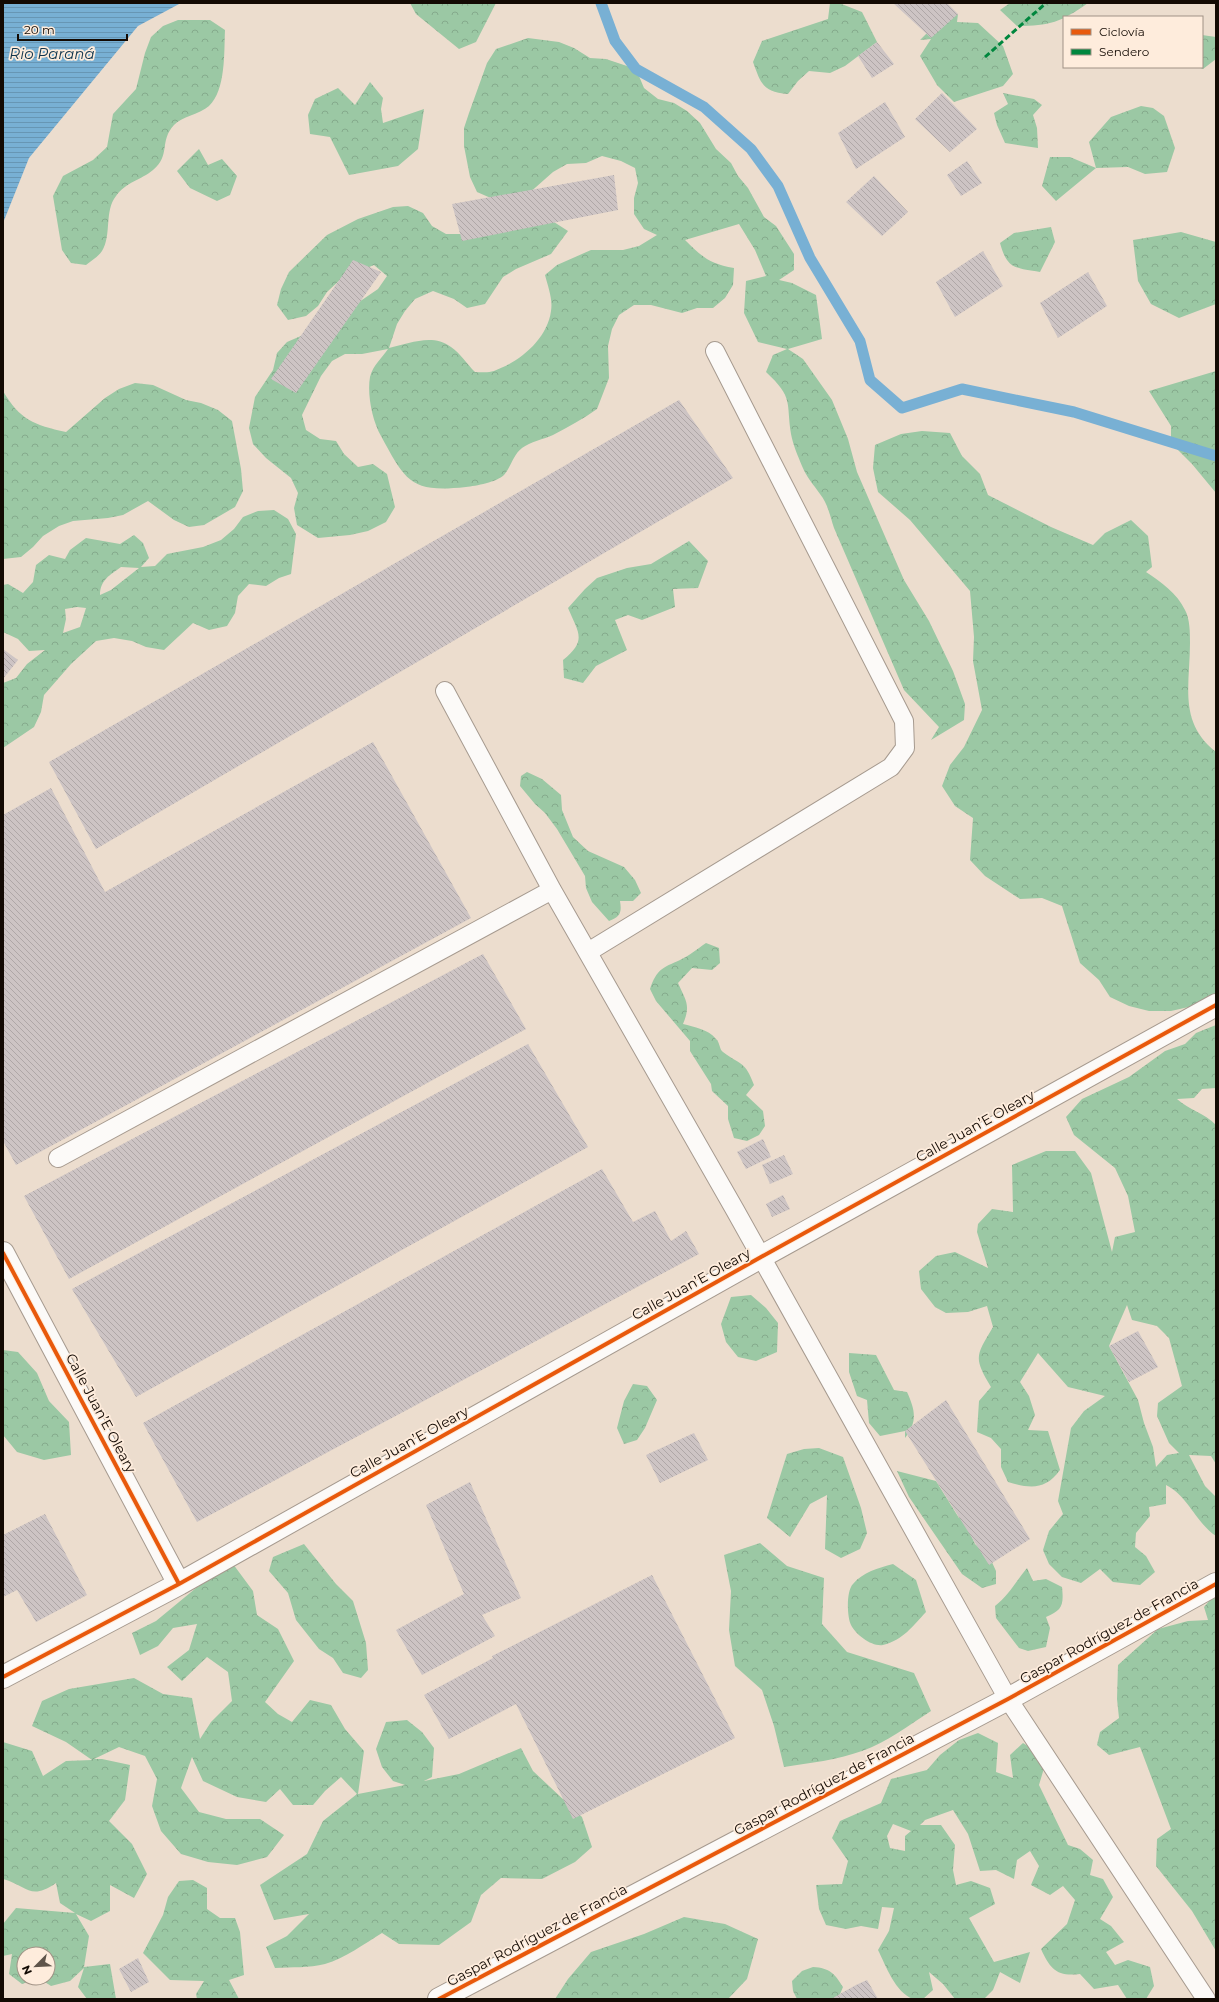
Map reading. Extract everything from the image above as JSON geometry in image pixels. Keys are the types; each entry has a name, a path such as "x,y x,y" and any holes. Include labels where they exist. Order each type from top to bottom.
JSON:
{"street":[{"name":"Calle Juan’E Oleary","path":"3,1677 179,1584 761,1257 1216,1005"},
{"name":"Calle Juan’E Oleary","path":"3,1253 179,1584"},
{"name":"Gaspar Rodríguez de Francia","path":"439,1999 1008,1699 1216,1584"}],"lane":[{"path":"588,952 891,767 905,748 904,721 715,350"},
{"path":"445,691 552,890 761,1257 1008,1699 1206,1999"},
{"path":"58,1158 552,890"}],"green space":[{"path":"410,3 496,3 476,42 459,49 416,14"},
{"path":"830,3 839,3 862,12 877,42 845,66 830,73 809,71 798,81 788,94 773,91 764,86 758,76 753,62 762,41 828,19"},
{"path":"1010,3 1088,3 1070,15 1063,16 1062,19 1047,24 1038,25 1017,26 1000,10"},
{"path":"958,14 957,22 978,23 1003,46 1013,74 1003,86 954,102 937,85 920,56 931,39 920,40 934,26"},
{"path":"178,20 210,20 225,30 223,70 219,90 215,99 209,106 177,122 174,125 167,137 162,159 153,170 124,187 116,196 110,209 107,238 101,253 86,265 71,263 62,250 53,196 63,176 93,160 107,147 113,114 136,89 145,53 151,37 163,26"},
{"path":"1203,35 1216,37 1216,59 1203,69 1200,68 1203,68"},
{"path":"528,38 559,42 574,48 590,58 606,59 636,69 644,88 658,99 674,103 687,111 700,123 716,149 731,163 738,176 748,188 764,217 776,226 794,254 794,270 779,280 792,283 816,295 822,339 788,349 803,359 832,400 848,439 857,472 904,580 929,621 953,671 965,704 964,720 931,740 939,727 904,690 834,528 827,506 804,470 792,438 785,395 781,388 766,372 773,355 787,349 758,342 744,313 746,281 766,276 755,250 739,224 685,240 696,251 712,262 734,268 733,285 725,298 713,308 697,308 682,313 651,305 634,305 619,315 612,329 608,346 609,378 597,409 581,420 553,435 533,442 522,448 516,454 504,475 492,482 481,485 433,488 422,486 412,481 404,474 390,452 378,430 371,407 369,384 371,373 375,365 388,349 362,354 345,354 332,361 321,376 302,415 306,430 320,439 336,441 344,454 358,467 373,464 387,474 395,507 386,522 368,531 350,535 318,538 297,525 294,508 298,493 291,478 266,458 253,444 249,428 255,397 273,370 277,353 287,342 317,329 359,302 378,289 387,276 374,265 341,279 327,292 318,306 306,316 288,320 277,305 281,289 289,272 327,235 358,219 393,207 408,206 423,213 432,226 446,234 461,234 493,199 477,192 470,177 464,146 464,128 487,63 496,49","holes":["602,156 621,161 635,168 638,183 634,198 634,214 644,229 657,235 639,246 623,250 591,250 557,265 545,275 551,302 551,311 548,322 538,340 522,356 494,371 475,372 454,349 444,343 428,340 412,342 389,348 397,324 415,299 433,291 454,299 467,308 485,304 503,277 516,269 551,254 568,231 518,199 527,195 553,172 567,164 586,163"]},
{"path":"370,82 383,98 381,109 383,123 424,109 418,149 398,166 349,175 330,137 310,134 308,115 315,99 338,88 355,105"},
{"path":"1003,93 1034,99 1042,105 1033,115 1037,128 1038,148 1005,143 997,125 994,113 1008,104"},
{"path":"1141,106 1153,108 1164,116 1175,148 1167,172 1145,174 1128,167 1096,168 1089,142 1111,117"},
{"path":"199,149 208,165 222,159 237,176 230,195 217,201 190,188 177,171"},
{"path":"1050,157 1070,157 1096,168 1056,201 1042,186"},
{"path":"1051,227 1055,242 1040,272 1018,268 1009,263 1000,243 1014,233"},
{"path":"1181,232 1216,242 1216,304 1179,318 1151,304 1138,281 1133,240"},
{"path":"1216,371 1216,493 1192,464 1171,443 1171,426 1149,391"},
{"path":"135,383 153,385 186,400 201,403 218,410 232,421 241,469 243,491 235,507 204,525 189,527 174,520 148,501 123,515 73,521 59,526 43,536 21,557 3,559 3,391 16,409 29,420 45,427 66,432 105,398 119,389"},
{"path":"922,431 950,433 962,456 980,474 988,495 1051,527 1093,545 1105,533 1131,520 1148,536 1152,567 1146,572 1173,593 1178,598 1185,610 1190,631 1188,688 1191,715 1196,728 1204,740 1216,752 1216,994 1193,1006 1171,1011 1149,1011 1129,1006 1110,997 1099,980 1080,963 1062,906 1042,898 1020,899 985,876 970,860 973,818 955,806 942,786 950,765 964,747 982,710 973,661 974,637 970,591 910,520 878,492 873,468 875,445 901,434"},
{"path":"274,510 288,519 296,534 291,574 279,578 266,586 249,584 238,596 235,613 227,626 209,630 193,623 164,650 146,647 132,641 114,638 96,641 71,664 44,695 41,712 34,727 3,748 3,683 16,678 27,664 45,650 29,651 18,639 3,632 3,585 8,584 23,593 33,582 36,565 49,555 65,559 70,550 86,538 120,544 134,535 143,543 149,558 141,567 155,566 167,554 203,547 221,540 234,529 243,517 258,511","holes":["121,567 139,568 111,590 100,595 100,590 106,578","77,607 86,608 80,627 63,633 66,619 65,609"]},
{"path":"689,541 708,561 698,588 673,589 675,607 642,620 628,615 615,620 627,650 596,666 583,683 564,678 563,660 575,647 579,636 568,608 585,589 597,578 627,568 651,564"},
{"path":"527,772 542,779 561,795 562,810 573,837 588,851 624,867 635,880 641,893 633,901 620,901 621,909 616,918 609,921 592,902 586,888 585,876 557,829 545,813 535,804 520,786 521,776"},
{"path":"706,943 719,948 720,963 712,970 692,968 678,983 687,1007 683,1024 701,1029 713,1036 717,1040 723,1052 742,1065 751,1077 754,1085 746,1095 763,1111 765,1126 759,1135 747,1141 734,1138 728,1119 728,1106 712,1091 711,1084 690,1051 690,1041 656,1001 650,989 655,977 661,970 687,956"},
{"path":"1216,1025 1216,1088 1202,1089 1194,1098 1177,1099 1207,1117 1216,1125 1216,1464 1211,1456 1189,1455 1205,1486 1216,1497 1216,1536 1209,1531 1180,1496 1166,1485 1166,1504 1149,1507 1150,1516 1136,1533 1135,1547 1146,1556 1155,1572 1140,1585 1113,1582 1100,1569 1081,1583 1062,1577 1049,1564 1043,1550 1049,1531 1063,1514 1058,1501 1071,1428 1084,1411 1105,1396 1068,1387 1038,1353 1020,1382 1029,1396 1035,1415 1028,1430 1048,1431 1060,1470 1048,1482 1042,1485 1023,1486 1008,1482 1001,1467 1001,1449 991,1438 977,1432 979,1401 991,1387 981,1369 979,1362 980,1351 993,1327 987,1306 968,1312 946,1313 935,1307 921,1289 919,1271 936,1256 955,1252 988,1268 977,1232 978,1224 992,1209 1013,1212 1012,1165 1046,1151 1075,1151 1091,1173 1112,1252 1115,1237 1135,1232 1128,1196 1115,1168 1074,1135 1066,1117 1082,1099 1129,1077 1165,1051 1185,1044 1196,1033","holes":["1127,1305 1132,1320 1157,1326 1169,1338 1182,1386 1158,1403 1157,1416 1169,1443 1179,1453 1167,1455 1156,1467 1153,1447 1144,1423 1138,1400 1109,1346"]},
{"path":"751,1295 766,1308 778,1323 777,1352 756,1361 738,1357 726,1342 721,1324 731,1297"},
{"path":"3,1350 18,1352 37,1373 49,1401 69,1422 71,1455 44,1460 17,1452 3,1435"},
{"path":"849,1353 876,1355 894,1390 907,1392 912,1404 914,1415 912,1426 905,1438 905,1431 880,1436 869,1423 867,1400 857,1396 849,1372"},
{"path":"633,1384 647,1386 657,1400 645,1428 637,1440 624,1444 617,1428 624,1401"},
{"path":"819,1448 843,1457 861,1508 867,1533 860,1549 841,1558 825,1549 827,1495 810,1504 790,1537 767,1518 787,1454 804,1449"},
{"path":"897,1471 936,1481 959,1518 963,1517 975,1544 990,1558 996,1571 996,1584 982,1588 962,1574 909,1497"},
{"path":"760,1543 787,1566 824,1578 822,1624 847,1652 914,1673 931,1711 889,1739 871,1748 833,1759 784,1767 774,1726 762,1690 735,1666 729,1630 731,1591 724,1555"},
{"path":"304,1544 336,1584 353,1601 366,1643 368,1670 361,1678 343,1673 333,1658 319,1649 296,1620 288,1593 269,1571 273,1557"},
{"path":"233,1564 253,1591 257,1615 278,1629 294,1661 265,1702 278,1714 292,1722 310,1700 331,1705 345,1729 364,1751 358,1794 405,1785 393,1781 382,1767 376,1749 386,1722 407,1720 422,1732 434,1748 432,1777 424,1781 459,1774 521,1748 533,1771 582,1817 592,1847 575,1862 542,1879 501,1878 481,1895 471,1922 439,1945 399,1944 382,1933 347,1954 325,1964 307,1967 275,1968 266,1947 287,1936 309,1914 274,1920 260,1885 307,1854 323,1821 357,1794 341,1777 325,1791 313,1805 293,1805 280,1789 266,1802 237,1797 203,1781 192,1757 181,1788 199,1812 226,1819 260,1819 284,1835 267,1857 237,1865 208,1862 181,1854 161,1831 152,1806 157,1779 145,1756 119,1747 94,1759 102,1759 130,1765 125,1800 109,1821 132,1844 147,1874 134,1898 110,1885 110,1911 91,1921 76,1914 89,1936 84,1967 110,1964 116,1999 87,1999 78,1987 84,1968 70,1981 56,1985 56,1946 16,1946 16,1979 9,1974 12,1954 3,1956 3,1924 16,1908 75,1913 60,1903 56,1883 40,1891 34,1891 3,1879 3,1742 32,1751 43,1776 66,1761 92,1760 66,1742 32,1726 42,1701 69,1689 134,1678 163,1694 192,1698 200,1739 211,1722 232,1701 228,1672 207,1657 182,1681 167,1667 189,1650 197,1624 173,1628 158,1646 140,1655 132,1633 156,1621 196,1588"},
{"path":"893,1564 916,1580 926,1612 912,1627 896,1640 883,1645 874,1644 865,1640 853,1629 851,1625 848,1610 849,1592 853,1584 861,1576 876,1569"},
{"path":"1027,1568 1033,1581 1046,1579 1062,1587 1063,1593 1062,1603 1059,1609 1046,1617 1050,1628 1046,1647 1028,1651 1019,1648 996,1618 995,1606 1008,1593"},
{"path":"1216,1593 1216,1951 1192,1911 1156,1866 1157,1839 1171,1829 1140,1747 1109,1755 1097,1745 1100,1732 1119,1718 1117,1699 1118,1665 1158,1629 1188,1621 1208,1620 1204,1607"},
{"path":"978,1733 998,1743 996,1772 1013,1778 1010,1755 1023,1743 1047,1758 1039,1785 1068,1845 1080,1849 1093,1860 1090,1875 1103,1879 1113,1897 1100,1919 1111,1926 1124,1942 1106,1952 1115,1965 1128,1960 1150,1967 1154,1986 1146,1999 1127,1999 1118,1985 1094,1989 1080,1974 1065,1974 1055,1970 1048,1962 1041,1949 1067,1924 1075,1900 1063,1886 1050,1895 1031,1885 1039,1866 1030,1851 1017,1860 1014,1879 996,1870 980,1871 968,1834 953,1810 925,1820 920,1825 941,1825 955,1845 953,1870 956,1885 971,1881 990,1888 995,1904 969,1918 994,1962 1030,1952 1020,1983 1000,1972 993,1990 984,1999 955,1999 943,1984 929,1972 933,1990 923,1999 913,1999 907,1996 896,1985 878,1950 889,1931 894,1908 882,1907 878,1929 861,1926 846,1929 826,1925 819,1909 816,1885 842,1884 848,1861 832,1838 840,1821 881,1803 891,1779 927,1770 940,1755 959,1740","holes":["893,1824 911,1831 905,1836 905,1851 890,1848 887,1836"]},
{"path":"193,1880 207,1888 207,1909 220,1918 235,1918 240,1932 244,1975 229,1980 239,1999 197,1999 196,1994 204,1981 170,1980 143,1953 163,1915 168,1897 179,1881"},
{"path":"684,1917 725,1924 758,1939 747,1979 728,1999 555,1999 568,1979 591,1952 644,1934"},
{"path":"813,1967 828,1970 837,1979 843,1987 838,1999 797,1999 793,1991 792,1981 802,1971"}],"water":[{"name":"Rio Paraná","path":"3,3 181,3 138,26 29,158 3,223"}],"building":[{"path":"893,3 947,3 958,14 931,38"},
{"path":"877,42 894,64 872,78 858,56"},
{"path":"942,93 977,129 950,152 915,119"},
{"path":"885,102 905,137 856,169 838,133"},
{"path":"967,161 982,183 961,196 947,175"},
{"path":"614,175 618,210 462,241 452,204"},
{"path":"874,176 908,212 882,236 846,202"},
{"path":"983,251 1003,286 955,317 936,282"},
{"path":"353,260 381,272 296,393 271,379"},
{"path":"1088,272 1107,306 1058,338 1040,303"},
{"path":"679,400 733,478 96,849 49,762"},
{"path":"3,649 18,660 3,679"},
{"path":"373,742 471,918 16,1165 3,1141 3,815 51,788 105,892"},
{"path":"483,954 526,1029 69,1279 24,1196"},
{"path":"528,1044 588,1147 136,1397 72,1289"},
{"path":"763,1139 771,1157 746,1169 737,1152"},
{"path":"784,1155 793,1174 770,1184 762,1165"},
{"path":"602,1169 633,1222 655,1211 671,1241 686,1231 699,1254 197,1522 143,1423"},
{"path":"783,1195 790,1209 772,1217 766,1204"},
{"path":"1138,1331 1158,1367 1129,1382 1109,1346"},
{"path":"946,1400 1030,1539 989,1565 905,1431"},
{"path":"694,1433 708,1460 660,1483 646,1455"},
{"path":"470,1482 521,1598 482,1615 495,1636 422,1675 396,1630 464,1594 426,1505"},
{"path":"45,1514 87,1595 36,1622 17,1590 3,1597 3,1535"},
{"path":"652,1575 735,1738 573,1819 516,1704 449,1739 424,1695 493,1658 492,1656"},
{"path":"138,1958 149,1982 131,1992 119,1969"},
{"path":"867,1980 878,1999 831,1999 856,1985"}],"waterway":[{"path":"601,3 615,41 636,69 704,107 751,149 778,186 810,258 860,341 870,380 902,408 962,389 1074,412 1216,456"}],"marked path":[{"path":"985,57 1046,3"}],"cycle path":[{"path":"3,1677 179,1584 761,1257 1216,1005"},
{"path":"3,1253 179,1584"},
{"path":"439,1999 1008,1699 1216,1584"}]}
